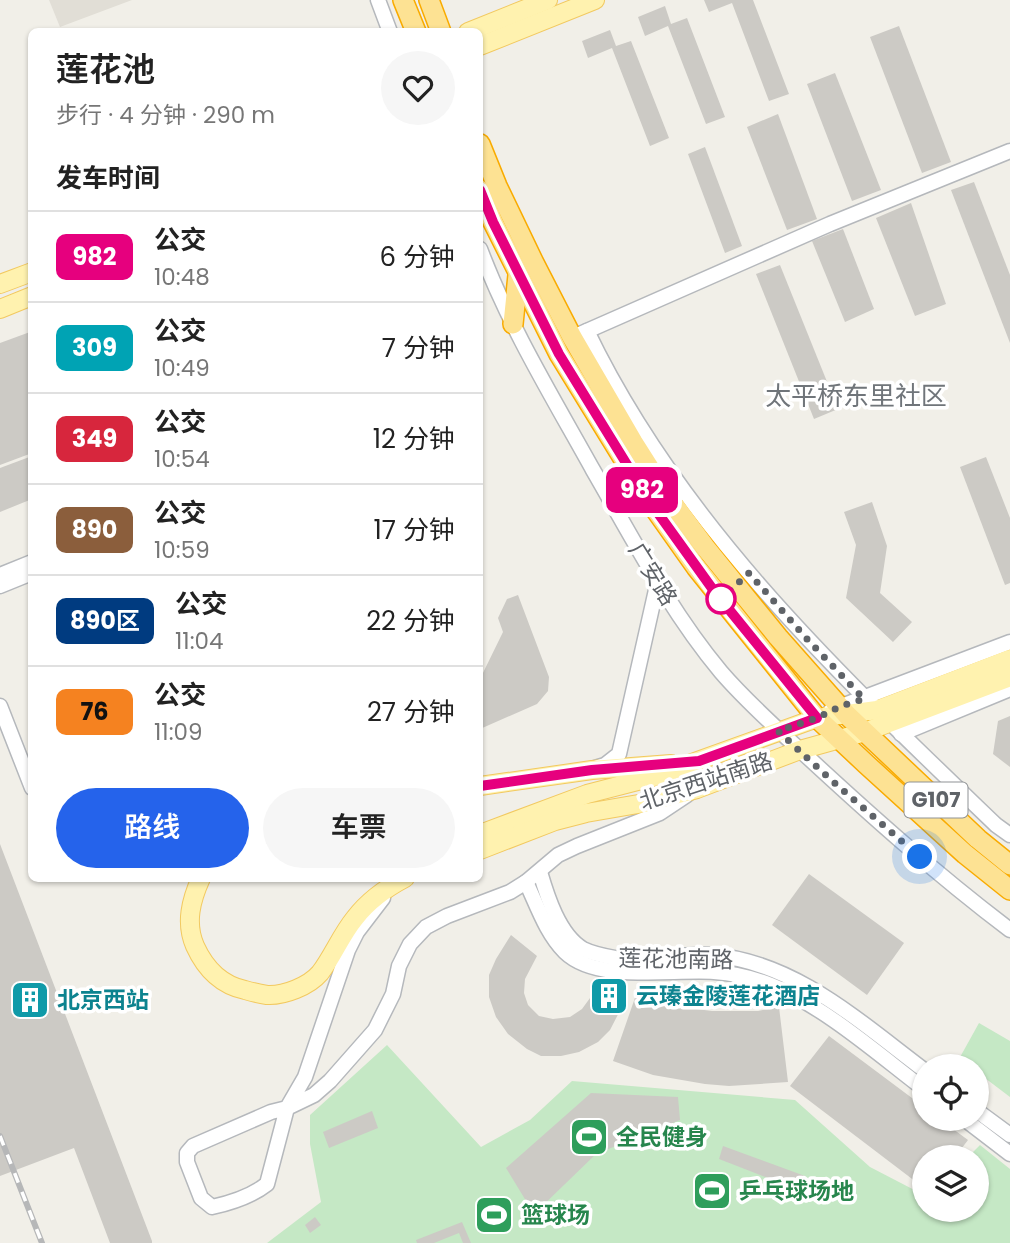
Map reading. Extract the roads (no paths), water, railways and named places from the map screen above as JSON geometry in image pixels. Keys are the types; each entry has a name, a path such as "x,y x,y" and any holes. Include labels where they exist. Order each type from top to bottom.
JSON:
{"highway":[{"path":"403,0 414,28"},
{"path":"429,0 440,28"},
{"name":"G107","path":"483,151 533,261 580,334 633,442 666,494 735,586 844,710 978,839 1010,865"},
{"name":"广安路","path":"483,197 559,354 650,502 714,591 817,718 965,854 1010,890"},
{"path":"513,324 518,274"}],"main road":[{"path":"478,28 548,0"},
{"path":"483,45 595,0"},
{"path":"0,284 28,274"},
{"path":"0,309 28,298"},
{"name":"北京西站南路","path":"483,849 555,821 697,789 800,750 865,732 883,716 1010,659"},
{"name":"北京西站南路","path":"483,833 587,794 653,777 844,710 883,716 1010,677"},
{"path":"483,786 592,770 699,761"},
{"path":"199,882 192,898 190,921 194,943 205,964 234,988 268,995 286,992 319,974 354,919 370,902 398,882"}],"street":[{"path":"378,0 388,28"},
{"path":"1010,151 830,224 580,334 606,370 650,443 710,527 808,640 883,716 996,825 1010,835"},
{"name":"广安路","path":"483,258 513,324 630,536 680,617 716,665 778,731 800,750"},
{"path":"0,566 28,556"},
{"path":"0,575 28,564"},
{"path":"0,586 28,575"},
{"path":"592,770 606,765 619,754 658,581"},
{"name":"北京西站南路","path":"883,716 1010,642"},
{"name":"北京西站南路","path":"883,716 1010,689"},
{"path":"0,706 28,778"},
{"path":"800,750 909,847 1010,930"},
{"path":"398,882 357,932 348,950 305,1077 287,1108 267,1184 259,1190 212,1207 201,1198 187,1162 187,1153 193,1146 271,1112 287,1108 314,1095 330,1081 375,1030 393,994 400,966 410,944 426,927 510,892 540,872 558,855 660,813 697,789"},
{"name":"莲花池南路","path":"540,872 549,901 564,929 580,947 601,956 615,958 710,955 741,959 777,971 838,1006 912,1061"},
{"name":"莲花池南路","path":"526,882 555,940 580,963 614,972 716,972 770,984 813,1006 912,1080"},
{"path":"989,1120 1010,1135"},
{"path":"980,1131 1010,1154"}],"railway":[{"path":"0,1136 42,1243"}],"place":[{"name":"云瑧金陵莲花酒店","path":"609,996"},
{"name":"北京西站","path":"30,1000"},
{"name":"全民健身","path":"589,1137"},
{"name":"乒乓球场地","path":"712,1191"},
{"name":"篮球场","path":"494,1215"}],"district":[{"name":"太平桥东里社区","path":"856,396"}]}
